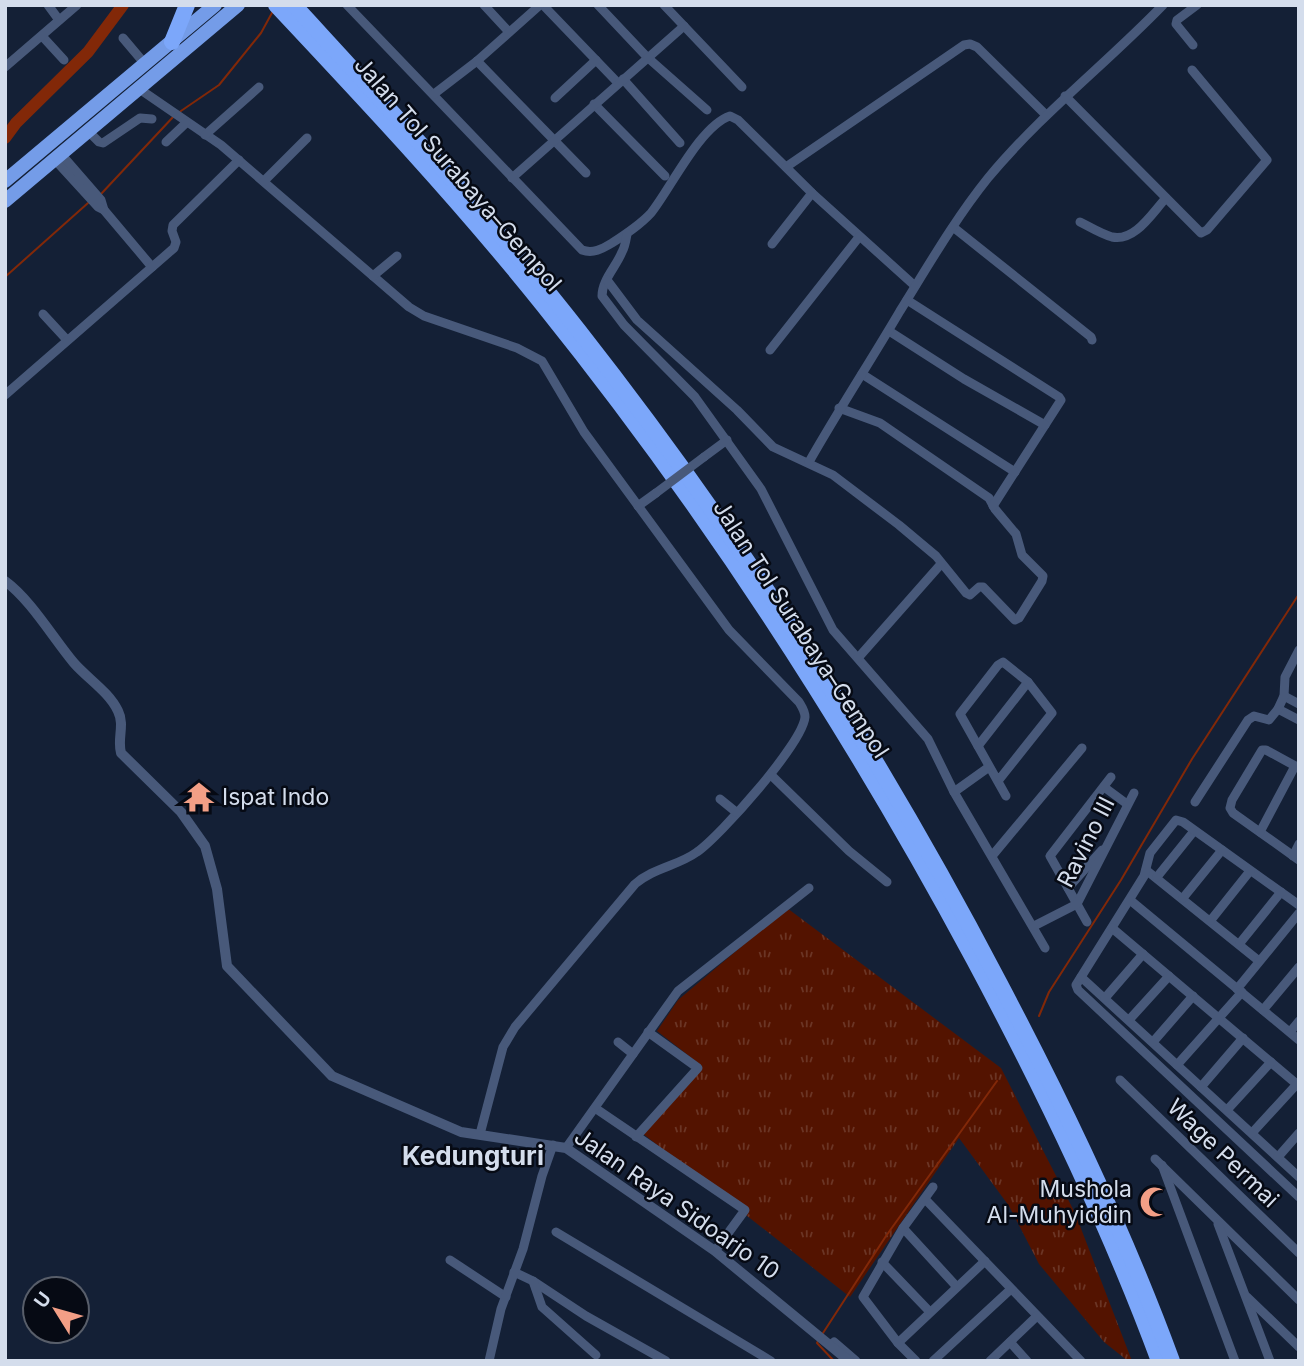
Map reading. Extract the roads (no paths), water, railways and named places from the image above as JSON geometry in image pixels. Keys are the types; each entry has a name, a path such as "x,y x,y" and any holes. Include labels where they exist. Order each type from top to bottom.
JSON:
{"highway":[{"path":"172,42 187,5"},
{"path":"7,177 215,5"},
{"path":"5,201 238,5"},
{"name":"Jalan Tol Surabaya–Gempol","path":"276,5 301,22 489,221 577,328 717,516 818,665 890,783 958,903 1035,1050 1091,1164 1172,1361"},
{"name":"Jalan Tol Surabaya–Gempol","path":"294,5 301,22 542,304 652,447 763,605 830,709 894,816 1012,1031 1097,1210 1159,1361"}],"street":[{"path":"48,5 60,20"},
{"path":"5,67 77,5"},
{"path":"347,5 572,243 585,251 603,249 627,234 649,215 693,150 712,128 730,116 915,286"},
{"path":"484,5 509,32"},
{"path":"434,94 477,61 541,5 680,143"},
{"path":"598,5 647,57 707,110"},
{"path":"664,5 742,87"},
{"path":"809,462 839,408 915,286 987,179 1065,96 1131,38 1163,5"},
{"path":"1193,45 1176,22 1197,5"},
{"path":"512,178 684,26"},
{"path":"42,36 64,60"},
{"path":"123,38 145,64"},
{"path":"786,167 964,45 974,44 1046,115"},
{"path":"555,98 596,60"},
{"path":"477,61 586,173"},
{"path":"1065,96 1198,232 1207,230 1267,160 1192,70"},
{"path":"205,135 259,88"},
{"path":"138,89 239,160 416,312 516,348 542,361 584,432 729,630 799,702 804,712 805,719 799,733 771,775 701,850 635,884 509,1036 503,1047 480,1134"},
{"path":"594,104 665,176"},
{"path":"88,131 103,143 140,118 152,119"},
{"path":"166,142 183,121"},
{"path":"264,181 307,138"},
{"path":"58,157 152,267"},
{"path":"5,395 176,245 173,225 239,160"},
{"path":"772,244 812,193"},
{"path":"1080,222 1112,237 1130,234 1138,230 1166,198"},
{"path":"953,227 1091,337 1092,341"},
{"path":"627,234 623,251 601,292 607,303 639,341 695,397 761,489 833,630 928,739 954,792 1045,948"},
{"path":"770,350 859,237"},
{"path":"373,276 397,256"},
{"path":"607,280 637,320 774,447 833,475 936,556 967,594 970,595 983,587 1015,620 1019,618 1043,576 1022,555 1016,534 989,498 880,423 839,408"},
{"path":"907,300 1059,397 1060,400 1045,425 993,506"},
{"path":"44,314 67,340"},
{"path":"889,331 964,379 1045,425"},
{"path":"862,374 1015,472"},
{"path":"638,506 727,440"},
{"path":"858,658 941,564"},
{"name":"Jalan Raya Sidoarjo 10","path":"5,581 27,602 76,666 116,707 121,725 121,753 181,812 205,846 217,889 227,967 332,1076 449,1128 566,1148 715,1251 849,1361"},
{"path":"1195,802 1248,720 1254,716 1269,720 1278,709 1284,696 1285,677 1299,650"},
{"path":"998,782 1052,711 1028,682 1006,663 1001,663 963,709 961,717 978,746 989,766 998,782 1006,796"},
{"path":"978,746 1028,682"},
{"path":"1284,696 1299,704"},
{"path":"1278,709 1299,720"},
{"path":"992,856 1082,748"},
{"path":"1260,832 1297,767 1266,750 1262,750 1232,800 1231,811 1260,832 1296,858 1299,844"},
{"path":"954,792 989,766"},
{"path":"771,775 849,852 887,882"},
{"path":"1087,922 1050,858 1111,777"},
{"path":"1104,787 1127,804"},
{"name":"Ravino III","path":"1034,926 1077,904 1134,793"},
{"path":"720,799 736,812"},
{"path":"1299,905 1176,820 1150,853 1146,870 1130,900 1076,985 1078,990 1299,1197"},
{"path":"1157,877 1194,831"},
{"path":"1068,888 1106,846"},
{"path":"1183,898 1222,850"},
{"path":"1146,870 1240,943 1259,961"},
{"path":"1211,920 1250,871"},
{"path":"566,1148 678,991 809,888"},
{"path":"1240,943 1281,892"},
{"path":"1130,900 1299,1040"},
{"path":"1177,1065 1219,1018 1259,961 1299,913"},
{"path":"1112,928 1298,1085 1252,1133"},
{"path":"1105,998 1143,954"},
{"path":"1263,1010 1299,967"},
{"path":"1129,1020 1169,976"},
{"path":"1081,977 1299,1177"},
{"path":"1153,1042 1193,996"},
{"path":"1290,1032 1299,1021"},
{"path":"636,1137 698,1068 648,1032"},
{"path":"1201,1087 1243,1038"},
{"path":"618,1042 633,1054"},
{"path":"1227,1110 1271,1062"},
{"name":"Wage Permai","path":"1120,1080 1299,1253"},
{"path":"595,1108 745,1210 715,1251"},
{"path":"1278,1157 1299,1132"},
{"path":"489,1361 553,1144"},
{"path":"1236,1361 1159,1162 1299,1300"},
{"path":"909,1358 863,1298 903,1228 933,1187"},
{"path":"925,1199 1080,1361"},
{"path":"1216,1219 1270,1361"},
{"path":"903,1228 957,1287"},
{"path":"556,1232 771,1361"},
{"path":"450,1260 506,1297"},
{"path":"898,1343 985,1261"},
{"path":"882,1262 930,1312"},
{"path":"514,1272 666,1361"},
{"path":"533,1281 542,1307 596,1355"},
{"path":"933,1361 1011,1289"},
{"path":"1243,1294 1299,1347"},
{"path":"990,1361 1037,1316"},
{"path":"829,1344 834,1342 856,1361"},
{"path":"1010,1342 1027,1361"}],"waterway":[{"path":"5,138 16,123 88,52 123,5"},
{"path":"178,113 219,85 261,33 273,11"},
{"path":"101,194 174,116"},
{"path":"5,277 88,203"},
{"path":"1039,1016 1049,992 1121,880 1192,759 1299,594"},
{"path":"823,1333 886,1236 997,1081"},
{"path":"818,1341 834,1361"}],"place":[{"name":"Ispat Indo","path":"199,797"},
{"name":"Mushola Al-Muhyiddin","path":"1155,1202"}],"district":[{"name":"Kedungturi","path":"473,1156"}]}
